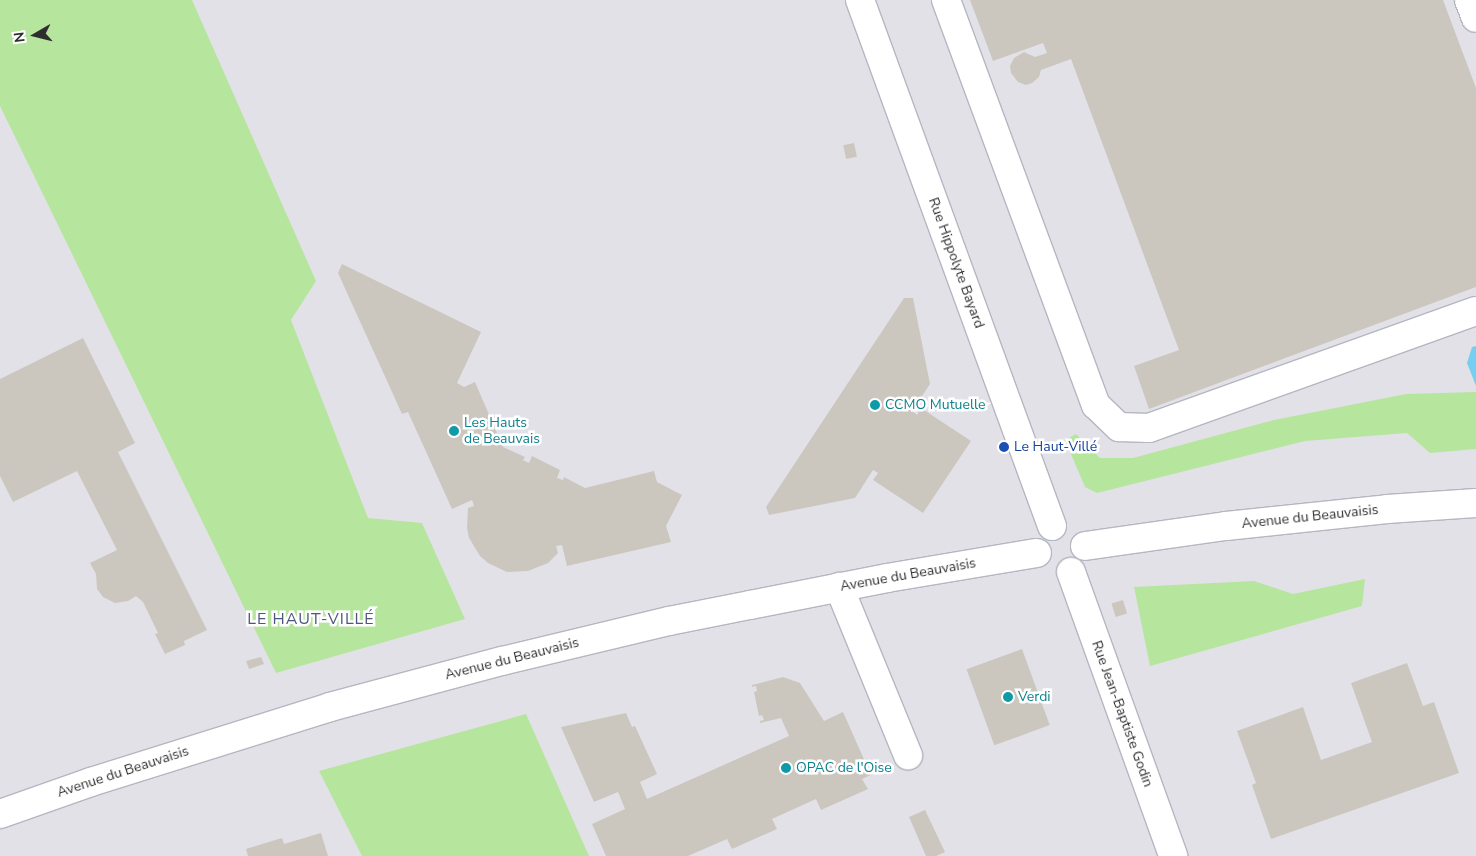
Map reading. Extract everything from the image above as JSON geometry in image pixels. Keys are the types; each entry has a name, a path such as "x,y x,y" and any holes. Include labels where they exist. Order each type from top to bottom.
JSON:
{"street":[{"name":"Rue Hippolyte Bayard","path":"860,0 1052,526"},
{"path":"946,0 1096,405 1119,427 1149,428 1476,311"},
{"path":"1469,0 1476,18"},
{"name":"Avenue du Beauvaisis","path":"1085,546 1226,526 1387,509 1476,503"},
{"path":"1065,525 1075,529 1082,536 1085,546 1083,562 1071,572 1060,574 1047,570 1040,562 1037,553 1039,538 1052,526 1065,525"},
{"name":"Avenue du Beauvaisis","path":"0,814 202,746 408,685 670,621 838,587 1037,553"},
{"name":"Rue Jean-Baptiste Godin","path":"1071,572 1173,856"},
{"path":"838,587 908,755"}],"shaded area":[{"path":"0,0 1476,0 1476,856 0,856"}],"green space":[{"path":"0,0 192,0 316,281 291,320 368,518 422,523 465,619 276,673 0,106"},
{"path":"1476,392 1476,449 1430,453 1407,433 1305,441 1097,493 1085,487 1065,440 1076,434 1100,458 1133,458 1274,420 1406,394"},
{"path":"1365,579 1362,606 1150,666 1134,587 1254,581 1293,594"},
{"path":"526,714 589,856 362,856 319,771"}],"water":[{"path":"1476,346 1476,386 1467,363 1472,347"}],"building":[{"path":"970,0 1443,0 1476,88 1476,287 1149,409 1134,366 1179,350 1071,59 1041,70 1039,77 1032,83 1026,85 1018,82 1011,73 1010,66 1014,58 1024,52 1035,57 1047,53 1043,43 993,61"},
{"path":"854,143 857,157 846,159 843,145"},
{"name":"Les Hauts de Beauvais","path":"342,264 481,332 457,383 464,387 475,382 503,447 525,457 523,460 529,463 532,456 560,470 557,478 563,480 564,477 585,488 654,471 657,482 682,495 666,526 671,542 567,566 562,545 556,546 558,553 548,563 528,571 507,572 488,563 480,556 469,538 467,528 468,508 474,506 472,500 452,509 408,412 402,414 338,273"},
{"name":"CCMO Mutuelle","path":"904,298 913,298 930,384 912,411 917,415 921,408 971,441 923,513 873,480 878,473 873,470 855,498 769,515 766,507"},
{"path":"83,338 135,443 118,452 207,630 184,641 185,645 165,654 155,634 158,633 143,602 136,596 128,601 115,603 103,597 97,589 96,574 90,563 117,550 77,471 13,502 0,476 0,379"},
{"path":"1123,600 1127,613 1116,617 1112,604"},
{"name":"Verdi","path":"1022,649 1050,725 994,745 967,669"},
{"path":"261,657 264,664 249,669 246,661"},
{"path":"1407,663 1423,706 1434,702 1459,773 1271,839 1252,785 1256,783 1237,731 1303,707 1321,760 1372,742 1351,683"},
{"name":"OPAC de l'Oise","path":"783,677 800,683 824,721 843,712 871,775 862,779 868,789 821,810 816,799 772,819 777,829 732,849 727,839 688,856 606,856 592,824 625,809 618,792 594,802 561,727 626,713 632,727 635,726 657,774 640,782 647,799 789,736 781,718 760,723 760,721 764,720 762,715 759,716 754,692 757,691 756,686 752,687 752,685"},
{"path":"925,810 945,852 936,856 926,856 909,817"},
{"path":"321,833 328,856 248,856 246,849 282,838 284,844"}],"place":[{"name":"CCMO Mutuelle","path":"875,405"},
{"name":"Les Hauts de Beauvais","path":"454,431"},
{"name":"Le Haut-Villé","path":"1004,447"},
{"name":"Verdi","path":"1008,697"},
{"name":"OPAC de l'Oise","path":"786,768"}],"district":[{"name":"LE HAUT-VILLÉ","path":"311,619"}]}
